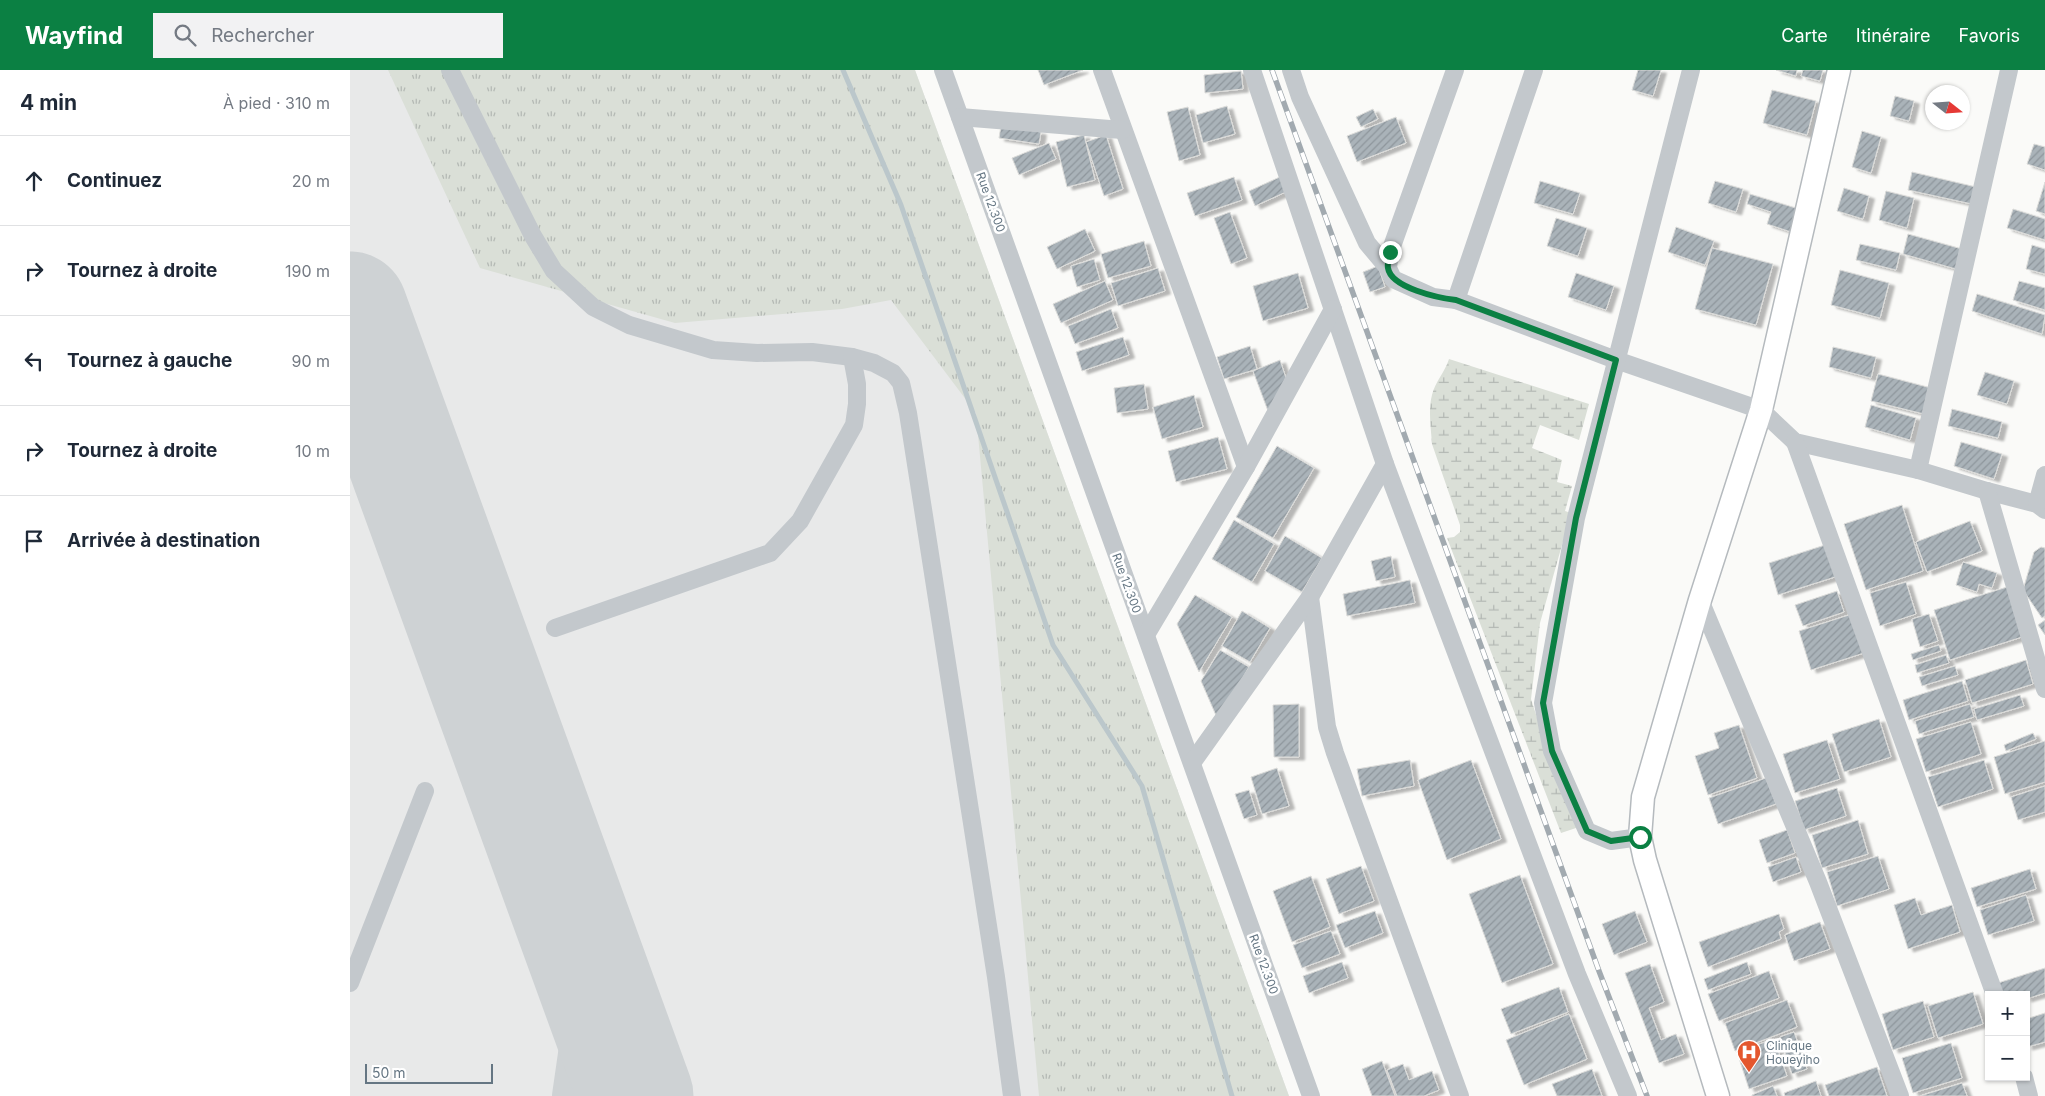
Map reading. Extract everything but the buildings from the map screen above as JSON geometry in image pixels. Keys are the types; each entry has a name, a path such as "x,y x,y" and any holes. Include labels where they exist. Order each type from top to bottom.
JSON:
{"main road":[{"path":"1718,1096 1644,860 1640,837 1643,797 1700,600 1761,410 1839,70"}],"street":[{"path":"450,70 533,236 554,271 593,308 629,325 713,350 757,353 812,352 852,357 874,363 893,373 901,383 908,414 996,977 1012,1096"},
{"name":"Rue 12.300","path":"943,70 1311,1096"},
{"path":"1102,70 1122,130 1246,467"},
{"path":"1252,70 1385,464 1576,974 1628,1096"},
{"path":"1291,70 1300,98 1367,243 1388,268 1393,279 1434,297 1456,300 1616,360 1761,410 1795,442 1994,991"},
{"path":"1388,268 1390,252 1455,70"},
{"path":"1456,300 1534,70"},
{"path":"1640,837 1611,841 1587,831 1552,751 1543,703 1576,518 1691,70"},
{"path":"1918,470 2009,70"},
{"path":"960,117 1122,130"},
{"path":"1146,635 1246,467 1333,309"},
{"path":"555,628 770,553 800,521 854,426 857,384 852,357"},
{"path":"1795,442 1918,470 2041,507 2045,475"},
{"path":"1192,763 1310,598 1385,464"},
{"path":"1987,491 2045,689"},
{"path":"1310,598 1327,727 1334,753 1460,1096"},
{"path":"1700,600 1818,882 1900,1096"},
{"path":"350,982 425,791"},
{"path":"2025,1081 2029,1096"}],"shaded area":[{"path":"350,70 915,70 1289,1096 350,1096"}],"green space":[{"path":"388,70 915,70 1289,1096 1039,1096 976,413 891,300 842,309 675,323 480,268"},
{"path":"1449,359 1589,404 1579,440 1540,425 1532,448 1562,460 1557,482 1572,486 1565,511 1571,513 1540,623 1531,699 1557,780 1579,827 1561,833 1447,538 1454,537 1460,532 1460,525 1432,444 1430,413 1433,390"}],"waterway":[{"path":"843,70 901,205 1053,645 1142,786 1232,1096"}],"taxiway":[{"path":"575,1096 590,992 587,964"}],"runway":[{"path":"350,309 636,1096"}],"railway":[{"path":"1272,70 1599,971 1647,1096"}],"place":[{"name":"Clinique Houeyiho","path":"1749,1073"}],"route":[{"path":"1390,252 1388,268 1393,279 1413,289 1434,297 1456,300 1616,360 1576,518 1543,703 1552,751 1587,831 1611,841 1640,837"}]}
